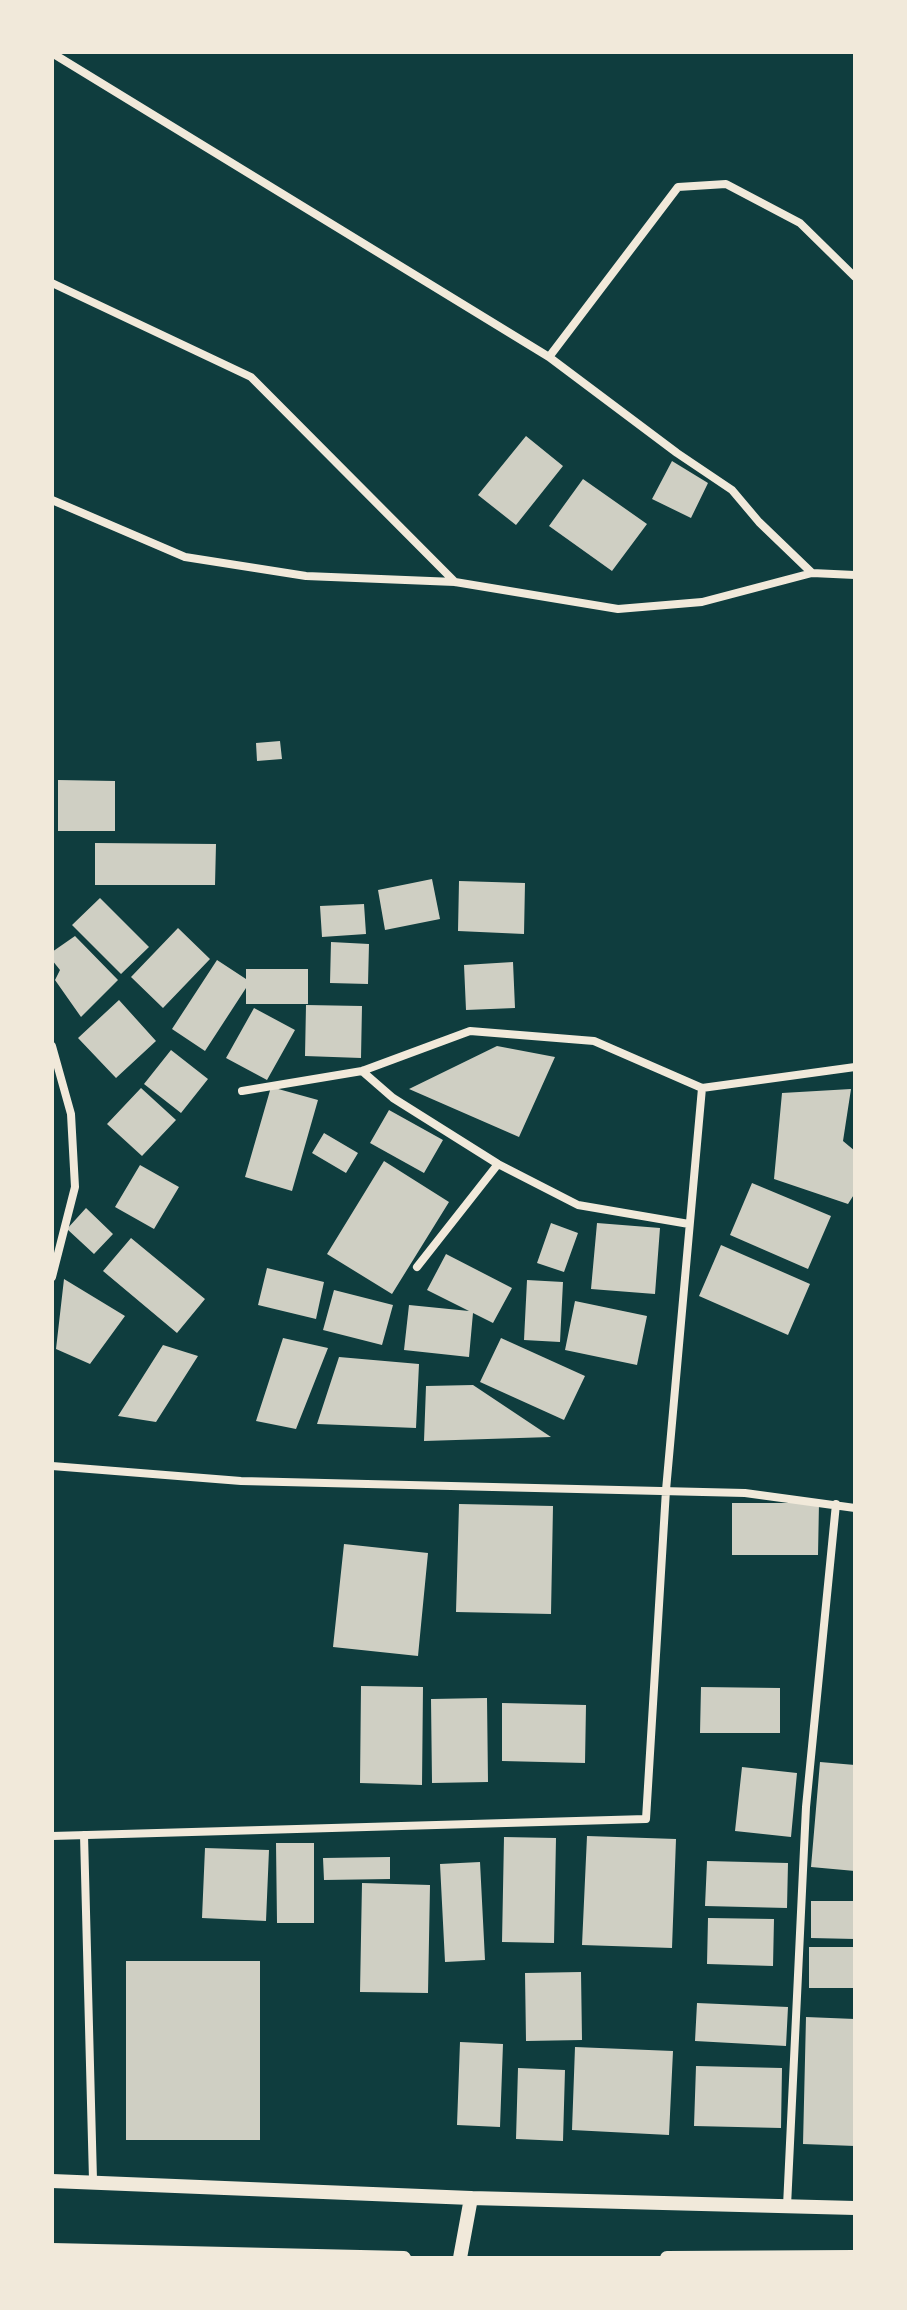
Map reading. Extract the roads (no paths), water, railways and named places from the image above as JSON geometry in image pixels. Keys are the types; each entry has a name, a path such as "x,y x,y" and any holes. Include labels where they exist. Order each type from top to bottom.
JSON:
{"street":[{"path":"52,53 549,357 677,453 732,490 759,522 812,573"},
{"path":"549,357 678,187 726,184 800,223 855,277"},
{"path":"52,283 251,377 455,582"},
{"path":"52,500 185,557 306,576 455,582 618,609 702,602 812,573 855,575"},
{"path":"242,1091 362,1071 470,1031 594,1041 702,1088 855,1067"},
{"path":"52,1046 71,1114 75,1187 52,1277"},
{"path":"362,1071 393,1098 498,1164 578,1205 689,1224"},
{"path":"52,1836 646,1819 666,1490 702,1088"},
{"path":"417,1267 498,1164"},
{"path":"52,1466 241,1481 745,1493 855,1508"},
{"path":"787,2206 806,1807 836,1504"},
{"path":"84,1835 93,2180"},
{"path":"52,2181 93,2180 471,2198 855,2208"},
{"path":"460,2258 471,2198"},
{"path":"52,2250 404,2258"},
{"path":"667,2258 855,2257"}]}
